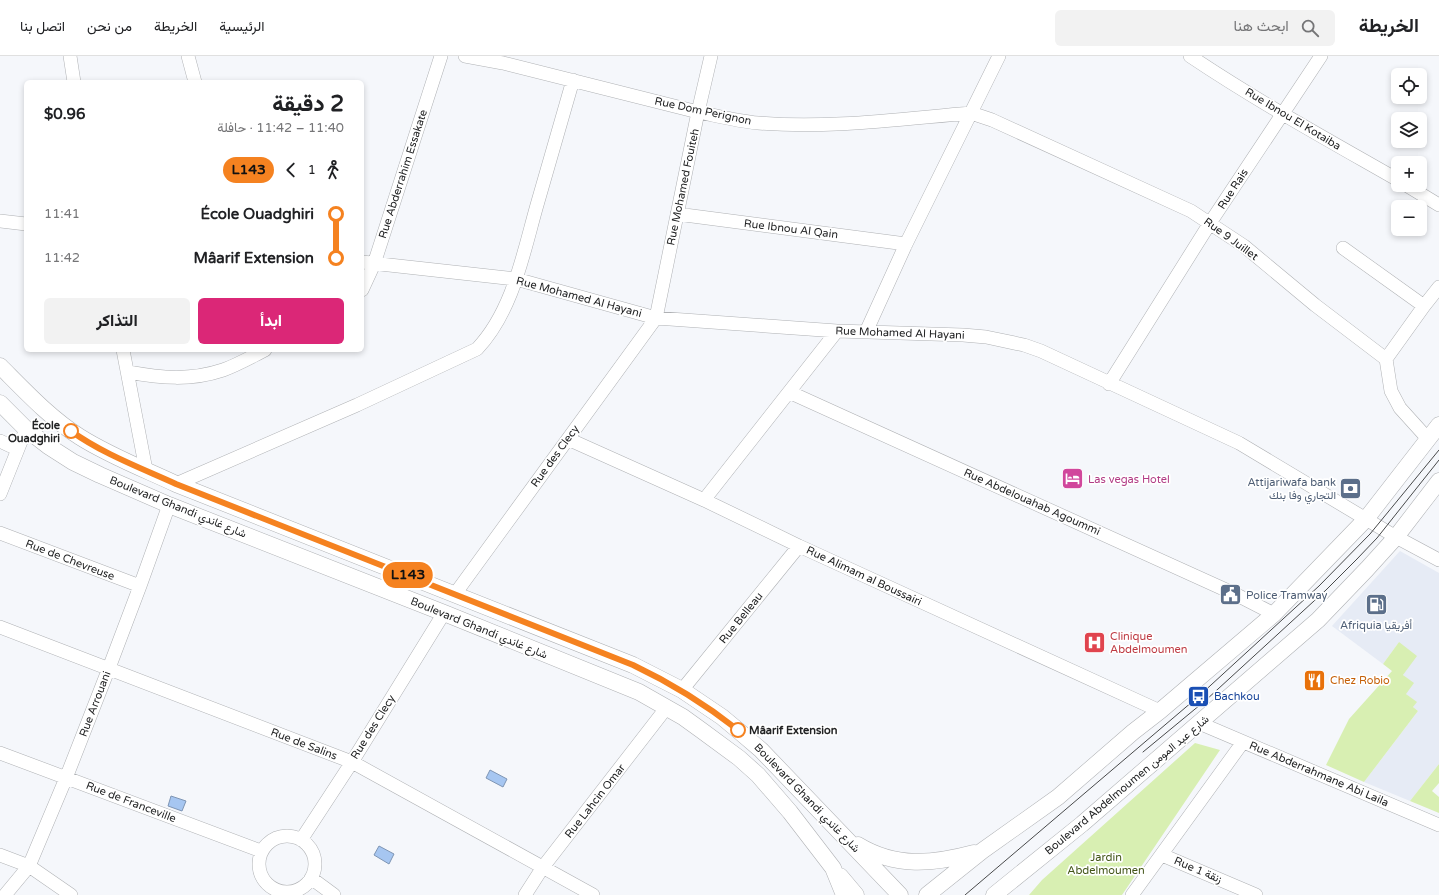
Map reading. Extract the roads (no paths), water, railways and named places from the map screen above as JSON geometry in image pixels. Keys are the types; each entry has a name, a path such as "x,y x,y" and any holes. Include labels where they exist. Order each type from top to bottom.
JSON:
{"main road":[{"name":"Boulevard Ghandi شارع غاندي","path":"0,366 48,413 74,433 94,445 146,470 176,484 633,665 682,690 722,717 761,750 900,895"},
{"name":"Boulevard Ghandi شارع غاندي","path":"0,403 26,429 48,446 73,462 169,505 444,613 639,692 667,707 739,758 758,775 790,812 832,868 856,895"},
{"path":"927,895 982,850 1058,797 1274,614 1366,519 1439,425"},
{"name":"Boulevard Abdelmoumen شارع عبد المومن","path":"994,895 1082,824 1318,620 1396,537 1439,481"},
{"path":"844,836 866,849 882,856 916,862 950,860 982,850"},
{"path":"1011,895 1034,863"},
{"name":"Boulevard Ghandi شارع غاندي","path":"832,868 844,895"},
{"path":"832,868 833,895"}],"street":[{"path":"70,56 74,80"},
{"path":"188,56 194,80"},
{"name":"Rue Abderrahim Essakate","path":"364,281 368,263 441,56"},
{"name":"Rue Dom Perignon","path":"465,56 503,63 698,112 757,123 835,124 971,113"},
{"name":"Rue Mohamed Fouiteh","path":"656,318 698,112 711,56"},
{"path":"866,332 906,244 999,56"},
{"name":"Rue Ibnou El Kotaiba","path":"1190,56 1282,113 1391,176"},
{"name":"Rue Rais","path":"1109,384 1210,223 1321,56"},
{"path":"176,484 357,405 477,349 488,337 498,322 516,279 573,80"},
{"name":"Rue 9 Juillet","path":"971,113 992,120 1191,211 1244,246 1315,305 1386,359"},
{"path":"1418,192 1439,205"},
{"name":"Rue Ibnou Al Qain","path":"677,214 906,244"},
{"path":"0,221 24,224"},
{"path":"1343,248 1424,306"},
{"name":"Rue Mohamed Al Hayani","path":"368,263 516,279 656,318 837,331 963,335 986,337 1024,345 1041,351 1238,443 1396,537 1439,560"},
{"path":"1428,439 1400,408 1391,391 1386,359 1439,287"},
{"name":"Rue des Clecy","path":"455,594 656,318"},
{"path":"704,500 837,331"},
{"path":"123,352 146,470"},
{"path":"128,372 159,377 180,378 200,376 224,370 261,352"},
{"name":"Rue Abdelouahab Agoummi","path":"789,392 1237,595 1274,614"},
{"path":"0,494 26,429"},
{"name":"Rue Alimam al Boussairi","path":"568,439 704,500 799,546 1160,711"},
{"path":"0,441 17,449"},
{"name":"Rue Arrouani","path":"5,895 29,866 66,778 109,668 169,505"},
{"name":"Rue de Chevreuse","path":"0,533 140,586"},
{"name":"Rue Belleau","path":"682,690 799,546"},
{"name":"Rue des Clecy","path":"300,840 352,762 444,613"},
{"name":"Rue de Salins","path":"0,627 352,762 593,895"},
{"name":"Rue Lahcin Omar","path":"524,895 667,707"},
{"name":"Rue Abderrahmane Abi Laila","path":"1199,723 1439,825"},
{"path":"1132,895 1243,742"},
{"name":"Rue de Franceville","path":"0,753 261,851"},
{"path":"290,836 300,840 309,847 314,857 315,868 311,878 307,884 299,890 289,893 278,893 269,886 260,874 258,862 261,851 268,842 278,837 290,836"},
{"path":"0,855 29,866 71,895"},
{"name":"Rue 1 زنقة","path":"1162,855 1256,895"},
{"path":"311,878 334,895"}],"water":[{"path":"490,770 507,779 503,787 486,778"},
{"path":"171,796 186,801 182,811 168,806"},
{"path":"379,846 394,854 389,864 374,855"}],"tram line":[{"path":"965,895 1199,696 1319,586 1370,534 1439,450"},
{"path":"1143,752 1206,700 1326,590 1377,538 1439,460"}],"place":[{"name":"École Ouadghiri","path":"71,431"},
{"name":"Las vegas Hotel","path":"1073,479"},
{"name":"Attijariwafa bank التجاري وفا بنك","path":"1351,488"},
{"name":"Police Tramway","path":"1230,595"},
{"name":"Afriquia أفريقيا","path":"1376,605"},
{"name":"Clinique Abdelmoumen","path":"1094,642"},
{"name":"Chez Robio","path":"1314,680"},
{"name":"Bachkou","path":"1199,696"},
{"name":"Mâarif Extension","path":"738,730"}],"park label":[{"name":"Jardin Abdelmoumen","path":"1106,863"}]}
